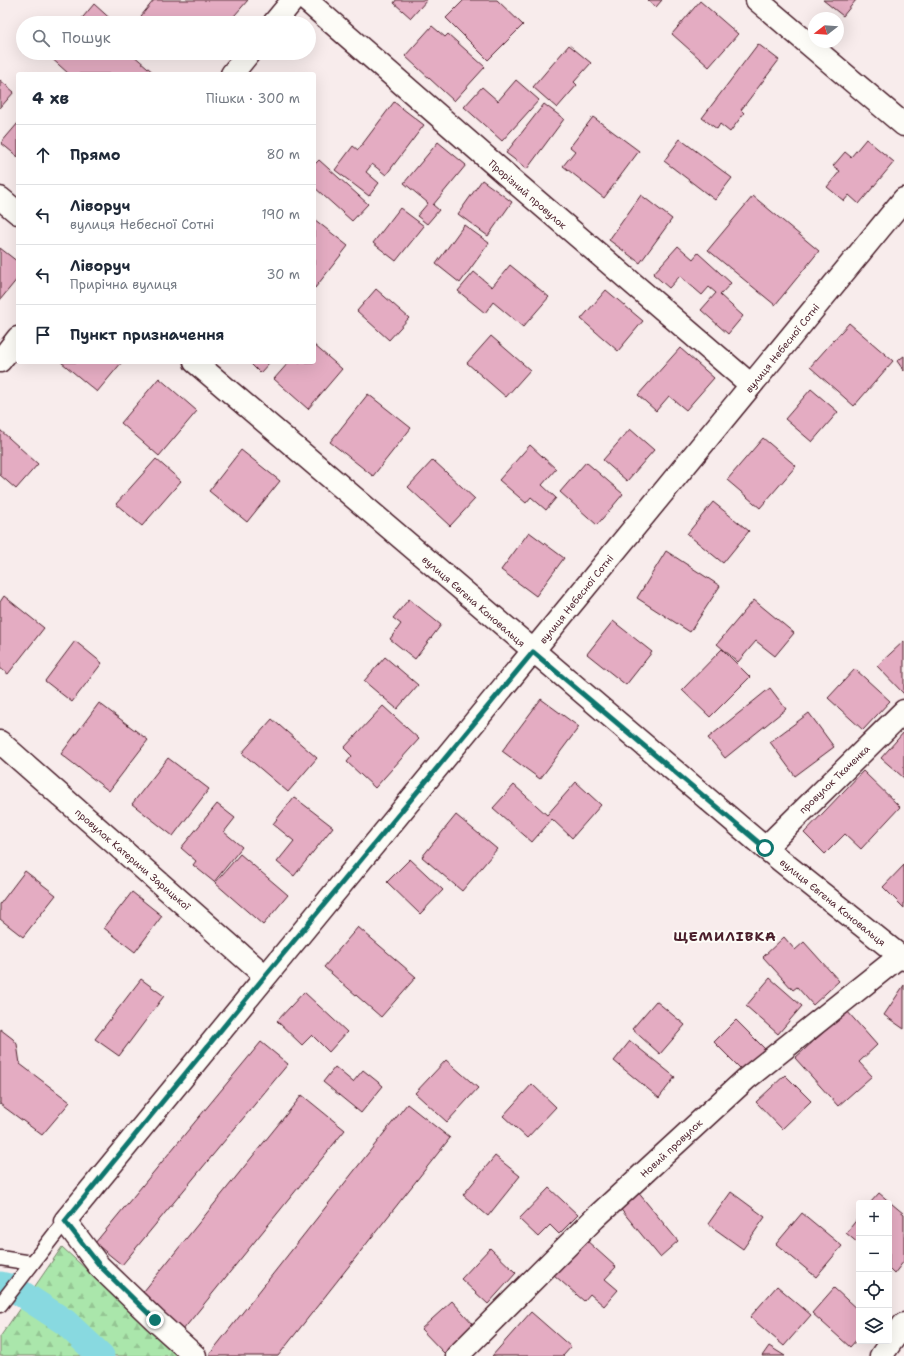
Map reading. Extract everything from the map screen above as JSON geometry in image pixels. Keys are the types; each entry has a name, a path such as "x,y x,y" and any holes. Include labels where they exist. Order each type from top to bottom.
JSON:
{"street":[{"path":"280,16 293,0"},
{"name":"Прорізний провулок","path":"306,0 510,178 752,385"},
{"path":"757,0 904,125"},
{"path":"234,72 244,60"},
{"path":"0,198 16,211"},
{"name":"вулиця Небесної Сотні","path":"65,1221 904,199"},
{"path":"0,361 16,341"},
{"name":"вулиця Євгена Коновальця","path":"197,364 533,652 765,848 902,957"},
{"name":"провулок Ткаченка","path":"765,848 904,711"},
{"name":"провулок Катерини Зарицької","path":"0,742 265,976"},
{"name":"Новий провулок","path":"457,1356 596,1218 746,1079 902,957"},
{"path":"65,1221 100,1266 155,1320 196,1356"},
{"path":"881,1356 904,1324"}],"lane":[{"path":"0,1305 65,1221"},
{"path":"0,1258 32,1263"}],"green space":[{"path":"62,1247 180,1356 0,1356 0,1337"}],"building":[{"path":"154,0 248,0 234,16 141,16"},
{"path":"396,0 427,0 411,18 394,3"},
{"path":"464,0 497,0 523,25 488,60 446,18"},
{"path":"648,0 662,0 656,7"},
{"path":"823,0 856,0 844,15 844,12 838,12"},
{"path":"700,1 738,34 709,67 672,34"},
{"path":"94,4 107,16 84,16"},
{"path":"432,26 445,37 448,34 485,67 454,101 405,56"},
{"path":"758,44 779,60 741,110 744,113 730,132 720,124 717,129 702,118"},
{"path":"569,45 591,63 574,82 577,85 557,108 533,87"},
{"path":"53,60 139,60 153,72 67,72"},
{"path":"0,80 14,92 0,108"},
{"path":"516,80 539,100 502,141 464,107 482,87 498,101"},
{"path":"394,102 424,125 386,175 372,164 366,172 379,183 369,196 335,170 353,146 358,150"},
{"path":"544,104 564,119 527,169 506,153"},
{"path":"593,117 639,151 604,198 563,166 575,151 570,147"},
{"path":"16,125 16,155 1,143"},
{"path":"680,139 732,178 715,200 664,161"},
{"path":"866,139 894,162 859,204 849,195 844,201 827,187 840,171 833,166 845,152 851,157"},
{"path":"438,142 466,165 433,205 439,210 427,224 417,216 428,203 404,183"},
{"path":"319,160 368,204 352,221 316,189 316,163"},
{"path":"482,180 512,202 488,236 458,214"},
{"path":"641,195 672,219 640,263 609,240"},
{"path":"753,196 819,251 775,305 708,250"},
{"path":"400,208 424,226 396,261 373,243"},
{"path":"316,221 348,246 316,287"},
{"path":"464,225 489,243 460,283 436,264"},
{"path":"678,246 693,259 698,253 731,283 720,295 743,316 728,334 701,310 716,293 709,287 702,295 680,276 669,288 653,274"},
{"path":"0,248 16,260 16,280 0,300"},
{"path":"510,265 549,297 523,327 493,302 485,313 458,291 474,272 492,287"},
{"path":"376,289 409,318 389,340 357,311"},
{"path":"606,290 643,321 618,351 581,319"},
{"path":"849,323 893,361 854,406 810,367"},
{"path":"491,336 530,370 506,397 467,363"},
{"path":"316,347 342,369 308,409 274,379 287,364 316,364"},
{"path":"680,348 714,378 686,410 669,396 656,411 638,395"},
{"path":"904,356 904,371 897,361"},
{"path":"63,364 120,364 97,392"},
{"path":"251,364 268,364 260,373"},
{"path":"159,378 197,411 159,456 121,423"},
{"path":"811,389 838,412 812,442 785,419"},
{"path":"368,394 411,428 373,476 330,442"},
{"path":"630,429 654,450 627,481 603,460"},
{"path":"0,430 38,464 16,489 0,475"},
{"path":"763,438 796,466 760,508 727,480"},
{"path":"530,445 556,469 542,485 556,498 546,510 531,497 526,503 499,480"},
{"path":"241,450 280,481 247,522 209,491"},
{"path":"156,459 181,481 142,526 116,504"},
{"path":"433,460 475,499 450,526 408,487"},
{"path":"586,462 623,494 597,525 560,492"},
{"path":"713,502 749,531 723,563 687,534"},
{"path":"529,532 564,558 536,596 501,570"},
{"path":"666,551 720,586 690,632 637,598"},
{"path":"4,596 44,628 8,674 0,668 0,602"},
{"path":"409,599 441,625 415,659 390,639 401,624 393,618"},
{"path":"754,600 794,633 775,656 756,641 738,662 717,644"},
{"path":"613,621 652,652 626,685 587,654"},
{"path":"75,641 102,663 72,702 45,681"},
{"path":"904,641 904,694 877,666"},
{"path":"722,649 750,677 710,717 682,690"},
{"path":"385,657 418,685 397,709 364,681"},
{"path":"855,669 890,701 863,730 828,698"},
{"path":"770,688 786,709 725,758 708,738"},
{"path":"541,699 579,727 540,779 502,751"},
{"path":"99,703 148,740 109,791 61,754"},
{"path":"383,706 419,739 375,788 347,762 352,756 344,748"},
{"path":"809,713 834,747 795,776 770,742"},
{"path":"272,719 317,758 288,792 242,753"},
{"path":"904,732 904,778 881,758"},
{"path":"168,758 209,789 173,836 132,804"},
{"path":"863,771 900,807 861,849 845,834 825,854 804,833"},
{"path":"576,782 601,805 572,838 552,819 532,842 493,808 514,785 547,815"},
{"path":"294,797 333,827 294,876 277,862 294,841 273,824"},
{"path":"217,804 235,818 224,832 242,847 214,882 193,865 196,861 181,848"},
{"path":"456,815 497,849 462,891 422,857"},
{"path":"240,854 288,895 263,925 215,883"},
{"path":"410,859 443,890 420,914 387,882"},
{"path":"904,865 904,908 883,887"},
{"path":"25,871 56,895 23,937 0,919 0,904"},
{"path":"132,892 162,916 135,952 104,928"},
{"path":"358,927 416,977 381,1017 324,967"},
{"path":"784,937 795,950 804,942 839,981 813,1005 797,987 793,990 763,957"},
{"path":"770,978 802,1006 778,1034 746,1006"},
{"path":"141,979 164,996 119,1056 95,1039"},
{"path":"904,985 904,1029 884,1015"},
{"path":"304,992 347,1032 329,1052 312,1035 302,1045 277,1021"},
{"path":"656,1001 685,1025 660,1054 632,1029"},
{"path":"847,1011 877,1045 859,1062 872,1076 838,1106 795,1058"},
{"path":"736,1020 766,1050 744,1072 714,1042"},
{"path":"0,1029 17,1044 20,1064 70,1102 42,1135 0,1104"},
{"path":"630,1041 675,1077 659,1098 614,1061"},
{"path":"261,1042 288,1064 122,1265 95,1243"},
{"path":"446,1060 478,1088 447,1122 415,1093"},
{"path":"335,1067 353,1082 363,1070 383,1086 361,1113 323,1082"},
{"path":"785,1075 811,1101 782,1129 756,1102"},
{"path":"532,1084 556,1107 527,1138 503,1116"},
{"path":"302,1095 345,1130 183,1330 140,1296"},
{"path":"407,1104 450,1138 278,1356 209,1355"},
{"path":"495,1156 520,1176 488,1216 463,1195"},
{"path":"549,1188 578,1215 559,1234 550,1225 538,1237 519,1219"},
{"path":"637,1191 678,1241 660,1257 618,1206"},
{"path":"731,1192 765,1217 743,1249 708,1224"},
{"path":"879,1193 887,1200 873,1200"},
{"path":"892,1204 904,1214 904,1261 894,1274 892,1272"},
{"path":"802,1213 842,1246 816,1277 776,1244"},
{"path":"856,1221 856,1241 846,1233"},
{"path":"586,1240 616,1267 605,1279 618,1290 604,1306 590,1294 584,1301 554,1275"},
{"path":"490,1248 516,1273 488,1304 461,1279"},
{"path":"777,1286 811,1315 784,1346 750,1317"},
{"path":"834,1288 856,1308 856,1340 850,1347 812,1313"},
{"path":"452,1301 474,1325 444,1353 421,1329"},
{"path":"531,1312 571,1347 563,1356 492,1356"},
{"path":"769,1346 785,1356 762,1356"}],"waterway":[{"path":"0,1285 13,1288 65,1322 101,1356"}],"district":[{"name":"ЩЕМИЛІВКА","path":"725,936"}],"route":[{"path":"155,1320 100,1266 65,1221 533,652 765,848"}]}
